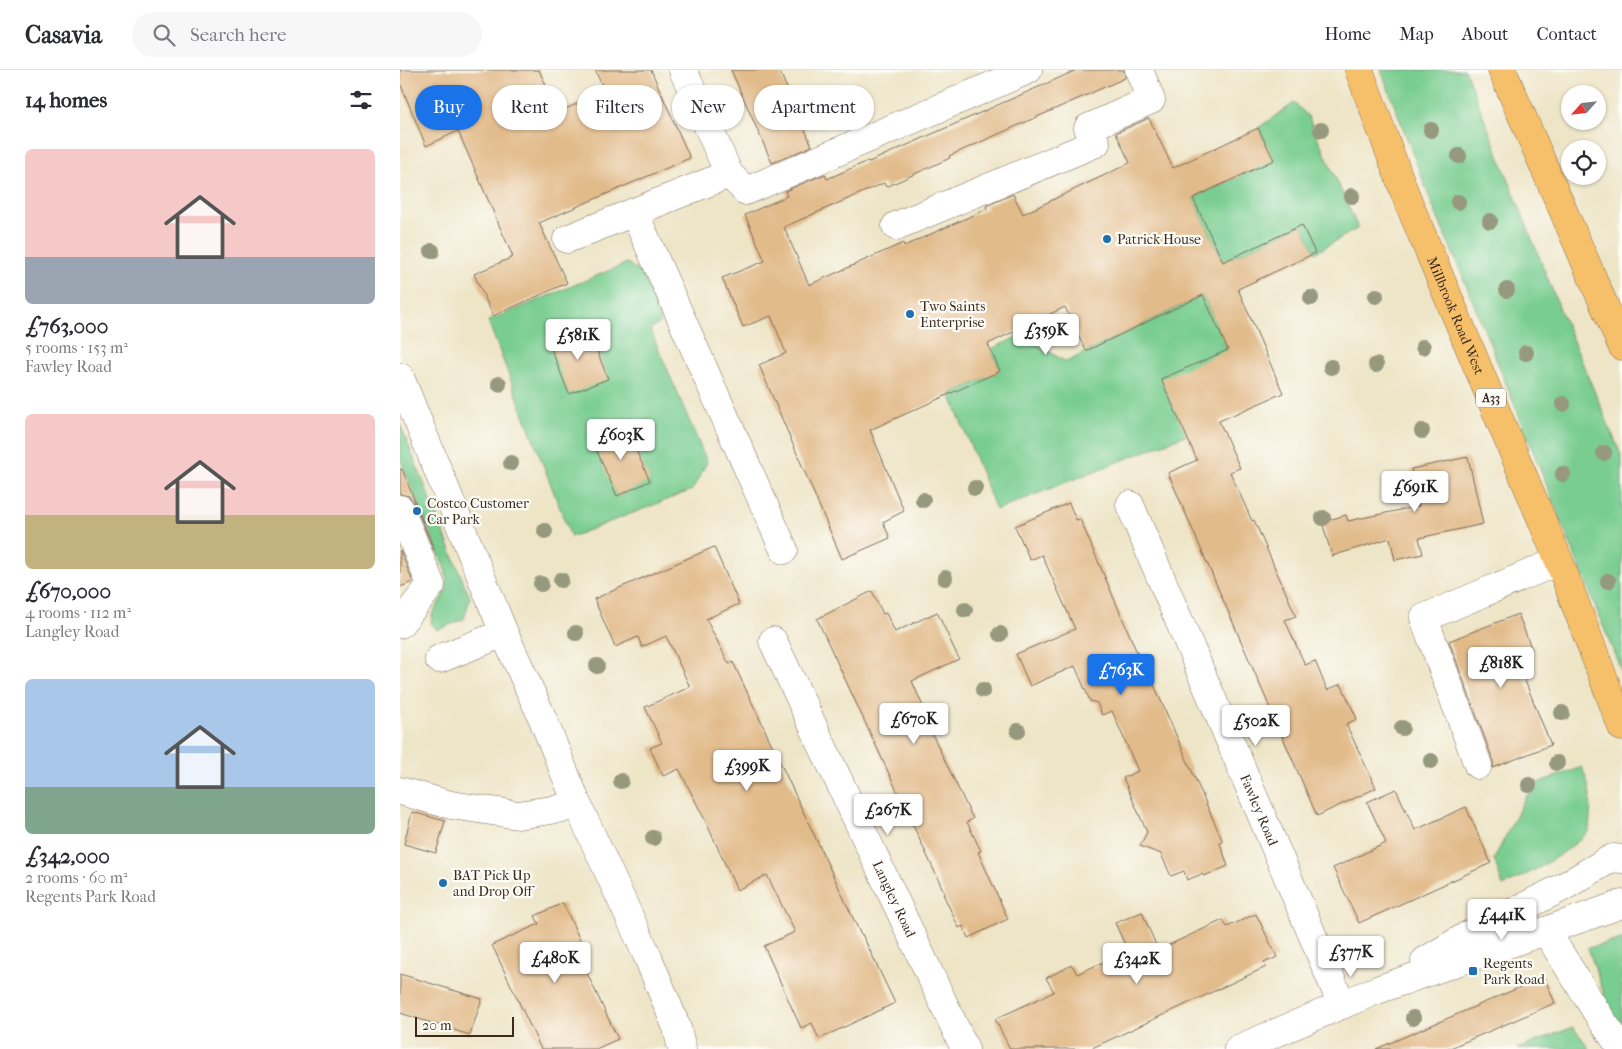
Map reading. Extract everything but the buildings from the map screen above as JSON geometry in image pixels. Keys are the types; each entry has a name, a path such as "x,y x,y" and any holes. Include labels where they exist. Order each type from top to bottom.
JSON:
{"highway":[{"name":"Millbrook Road West","path":"1359,70 1407,199 1559,561 1622,727"},
{"path":"1502,70 1622,346"}],"street":[{"path":"683,70 729,174 746,191 1028,70"},
{"path":"896,226 1096,143 1088,128 1151,100 1139,70"},
{"path":"567,239 729,174"},
{"path":"634,212 784,550"},
{"path":"400,376 504,633 542,717 578,806 647,955 677,1028 682,1049"},
{"name":"Fawley Road","path":"1130,505 1342,1005"},
{"path":"400,508 431,585 400,624"},
{"path":"1478,765 1424,618 1559,561"},
{"path":"439,659 504,633"},
{"name":"Langley Road","path":"773,641 965,1049"},
{"path":"400,791 451,805 518,815 578,806"},
{"path":"1376,990 1470,934 1563,887 1607,861 1613,858 1622,859"},
{"path":"1238,1049 1376,990 1622,904"},
{"path":"1546,931 1622,1049"}],"green space":[{"path":"1381,70 1465,70 1563,317 1622,457 1622,673 1432,204"},
{"path":"1294,103 1308,116 1358,228 1315,253 1302,225 1223,262 1193,198 1273,160 1258,128"},
{"path":"627,263 643,274 661,323 650,329 707,462 692,490 571,537 488,321"},
{"path":"1203,295 1228,350 1186,435 996,510 950,394 1000,371 991,349 1022,335 1066,362"},
{"path":"400,424 470,598 464,619 437,630 431,623 432,615 447,589 446,572 400,458"},
{"path":"1582,767 1590,799 1589,831 1559,855 1537,869 1503,886 1494,859 1525,798 1537,783"},
{"path":"1622,939 1622,1031 1613,1020 1588,948"},
{"path":"1573,1027 1590,1049 1517,1049"}],"place":[{"name":"Patrick House","path":"1107,239"},
{"name":"Two Saints Enterprise","path":"910,314"},
{"name":"Costco Customer Car Park","path":"417,511"},
{"name":"BAT Pick Up and Drop Off","path":"443,883"},
{"name":"Regents Park Road","path":"1473,971"}]}
